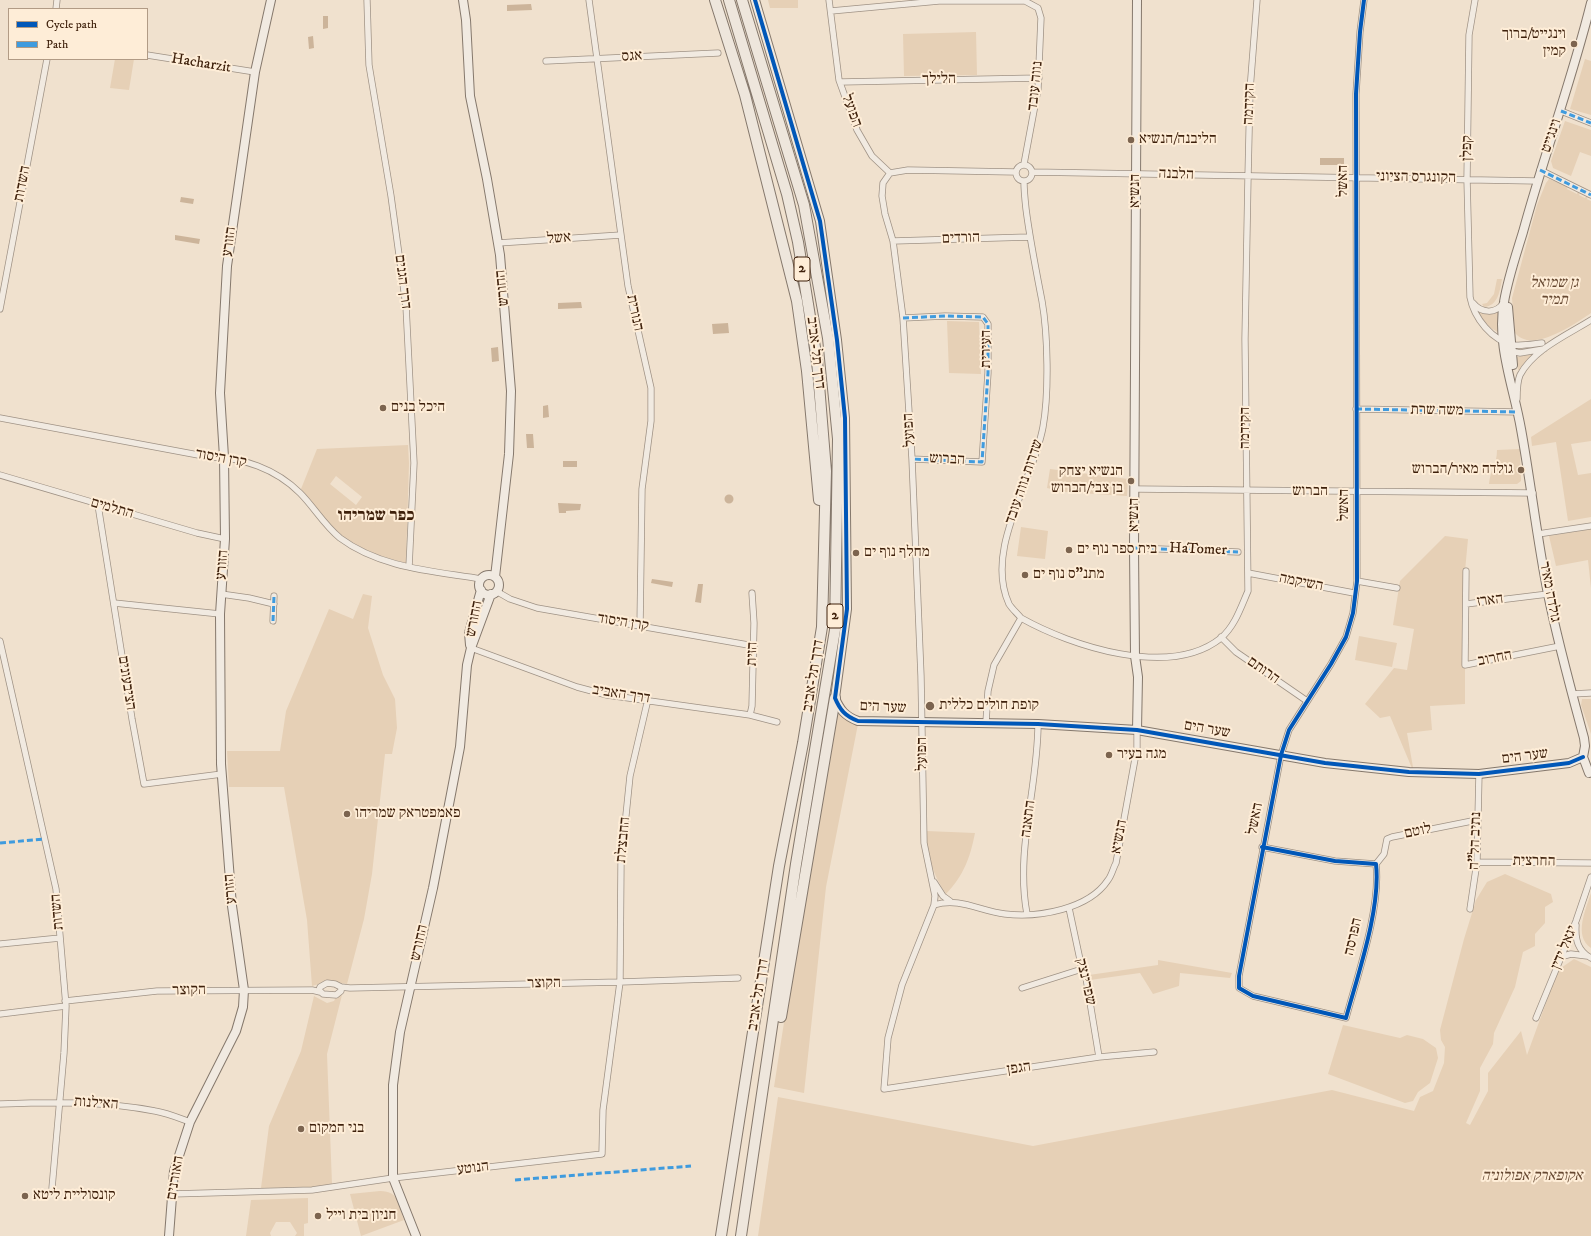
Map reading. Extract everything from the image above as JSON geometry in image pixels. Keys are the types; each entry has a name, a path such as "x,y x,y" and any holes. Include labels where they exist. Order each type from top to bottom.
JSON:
{"highway":[{"path":"716,0 745,95 797,301 807,371 823,546"},
{"name":"דרך תל-אביב","path":"721,1236 779,866 803,743 822,627 826,471 817,360 807,296 787,194 730,0"},
{"name":"דרך תל-אביב","path":"741,1236 758,1130 796,864 835,630 838,439 828,338 804,205 742,0"},
{"path":"758,1130 774,1062 835,698"}],"street":[{"name":"הזורע","path":"190,1122 236,1031 243,1007 244,990 232,906 222,774 220,614 226,539 224,458 220,393 227,266 254,72 271,0"},
{"name":"דרך הגנים","path":"367,0 369,65 391,196 406,306 414,463 409,567"},
{"name":"החורש","path":"463,0 466,20 470,96 498,243 506,320 511,391 509,454 495,577"},
{"name":"הנורית","path":"589,0 632,307 651,388 652,406 642,489 640,626"},
{"path":"755,0 820,222 845,418 847,610 835,698"},
{"name":"הפועל","path":"829,0 840,82 857,130 872,156 890,173 883,183 882,196 892,241 903,318 912,459 921,666 924,843 935,896 934,906 902,985 888,1038 884,1089"},
{"name":"הנשיא","path":"950,901 1005,914 1027,914 1059,911 1069,908 1094,895 1109,879 1116,863 1137,748 1138,677 1135,656 1134,548 1137,0"},
{"name":"הקידמה","path":"1021,618 1072,642 1135,656 1154,657 1176,655 1202,649 1221,637 1236,620 1248,591 1245,339 1250,90 1257,0"},
{"name":"האשל","path":"1239,988 1239,976 1262,847 1281,755 1290,730 1346,637 1353,613 1354,593 1357,581 1356,94 1360,32 1364,0"},
{"name":"קפלן","path":"1475,0 1469,35 1467,179 1470,297 1475,314 1489,332 1507,342 1542,343"},
{"name":"נווה עובד","path":"831,11 939,1 1025,1 1038,8 1041,18 1039,78 1024,164"},
{"name":"וינגייט","path":"1507,342 1504,302 1512,269 1540,170 1561,111 1578,54 1591,3"},
{"name":"אגס","path":"546,61 718,53"},
{"name":"Hacharzit","path":"148,55 254,72"},
{"name":"השדות","path":"0,309 47,60"},
{"name":"הלילך","path":"840,82 1039,78"},
{"path":"1561,111 1591,123"},
{"path":"1024,164 1030,167 1033,172 1031,179 1024,182 1017,178 1016,172 1018,167 1024,164"},
{"path":"890,173 908,170 1016,172"},
{"path":"1540,170 1591,195"},
{"name":"הלבנה","path":"1033,172 1248,177"},
{"name":"הקונגרס הציוני","path":"1248,177 1356,177 1537,181"},
{"name":"שדרות נווה עובד","path":"1021,618 1010,605 1001,570 1008,532 1019,495 1038,449 1043,425 1046,373 1044,315 1029,237 1024,182"},
{"name":"אשל","path":"498,243 621,235"},
{"name":"הורדים","path":"892,241 1029,237"},
{"name":"וינגייט","path":"1507,342 1508,297 1512,269"},
{"path":"1470,297 1476,308 1483,311 1497,309 1504,302"},
{"name":"העירית","path":"903,318 945,316 984,317 987,321 988,373 982,462"},
{"path":"1517,399 1520,375 1530,362 1549,346 1591,320"},
{"path":"1507,342 1519,345 1542,343 1562,338"},
{"path":"1507,342 1515,353 1526,352 1549,346"},
{"name":"גולדה מאיר","path":"1507,342 1518,411"},
{"name":"גולדה מאיר","path":"1507,342 1533,493 1548,594 1584,738 1585,746 1583,757 1590,774"},
{"name":"משה שרת","path":"1356,410 1518,411"},
{"name":"קרן היסוד","path":"0,418 209,458 235,459 257,466 281,478 300,493 318,517 340,538 379,560 409,567 481,579"},
{"name":"הברוש","path":"912,459 982,462"},
{"name":"התלמים","path":"0,475 98,505 197,533 226,539"},
{"name":"הברוש","path":"1135,490 1533,493"},
{"name":"הציבעונים","path":"98,505 144,784 222,774"},
{"path":"1538,534 1591,526"},
{"name":"HaTomer","path":"1134,548 1238,552"},
{"name":"הארז","path":"1466,571 1466,604 1548,594"},
{"name":"השיקמה","path":"1248,573 1354,593"},
{"path":"488,575 495,577 499,586 494,593 485,594 479,585 481,579 488,575"},
{"path":"1357,581 1397,588"},
{"name":"החורש","path":"471,648 469,633 481,590"},
{"name":"קרן היסוד","path":"494,593 537,608 754,646"},
{"name":"החורש","path":"416,1236 393,1178 393,1085 400,1032 409,987 433,888 460,747 467,665 471,648 494,593"},
{"name":"הזית","path":"750,715 752,706 754,646 752,593"},
{"path":"221,594 249,598 274,604"},
{"path":"273,621 274,596"},
{"path":"114,602 220,614"},
{"name":"החרוב","path":"1466,604 1465,665 1560,646"},
{"path":"986,722 988,691 994,665 1021,618"},
{"name":"הרותם","path":"1221,637 1236,652 1307,701"},
{"name":"השדות","path":"0,641 56,889 66,1004 52,1188"},
{"name":"דרך האביב","path":"471,648 577,687 607,694 750,715 777,722"},
{"path":"1572,694 1591,693"},
{"name":"שער הים","path":"835,698 840,709 847,716 858,721 986,722 1137,730 1360,768 1479,774 1569,763 1583,757"},
{"name":"החבצלת","path":"620,982 623,849 630,776 648,699"},
{"name":"התאנה","path":"1027,914 1022,876 1038,751 1038,724"},
{"name":"נתיב הל\"ה","path":"1470,908 1477,862 1479,774"},
{"name":"לוטם","path":"1376,864 1384,854 1387,839 1477,820"},
{"path":"1262,847 1335,861 1376,864"},
{"name":"החרצית","path":"1477,862 1591,863"},
{"name":"הפרסה","path":"1239,988 1253,996 1346,1018 1369,930 1377,884 1376,864"},
{"name":"יגאל ידין","path":"1536,1018 1576,921 1591,877"},
{"name":"הפועל","path":"932,879 943,896 950,901"},
{"path":"934,906 950,901"},
{"name":"שפרינצק","path":"1069,908 1082,969 1089,990 1099,1057"},
{"path":"1576,921 1575,938 1578,947 1589,957"},
{"path":"0,944 60,938"},
{"path":"1560,957 1571,954 1589,957"},
{"path":"1022,988 1082,969"},
{"name":"הקוצר","path":"341,989 738,978"},
{"name":"הנוטע","path":"172,1194 312,1190 393,1178 602,1154 603,1110 620,982"},
{"path":"327,983 335,984 341,989 332,995 320,990 327,983"},
{"name":"הקוצר","path":"0,1014 157,991 320,990"},
{"name":"הגפן","path":"884,1089 1099,1057 1154,1052"},
{"name":"האילנות","path":"0,1104 59,1102 114,1105 157,1111 190,1122"},
{"name":"האורנים","path":"169,1236 174,1171 190,1122"}],"green space":[{"path":"768,0 798,0 798,8 770,8"},
{"path":"976,32 977,75 904,76 903,34"},
{"path":"1585,59 1591,61 1591,115 1570,109"},
{"path":"115,60 134,60 129,90 110,88"},
{"path":"1565,121 1591,130 1591,156 1580,152 1571,176 1553,168 1551,161"},
{"name":"גן שמואל תמיר","path":"1549,179 1568,186 1567,189 1577,194 1578,191 1580,192 1579,195 1585,198 1587,195 1587,199 1591,201 1591,313 1575,324 1553,335 1542,339 1522,339 1515,333 1512,298 1537,205"},
{"path":"1497,279 1502,279 1498,297 1492,304 1484,307 1482,304 1487,303 1494,294"},
{"path":"1500,311 1499,333 1488,326 1478,312 1489,314"},
{"path":"947,321 979,322 981,374 949,373"},
{"path":"1534,354 1521,369 1518,370 1517,357"},
{"path":"1591,399 1591,441 1571,444 1578,475 1591,473 1591,517 1568,521 1556,442 1532,446 1531,437"},
{"path":"408,445 409,463 406,563 388,558 358,546 345,538 321,517 301,489 317,449","holes":["336,476 362,497 356,505 330,484"]},
{"path":"1520,449 1521,481 1517,484 1489,484 1496,460 1497,450"},
{"path":"1050,469 1128,479 1127,496 1065,492 1047,488"},
{"path":"1021,527 1048,531 1045,559 1017,556"},
{"path":"1591,529 1591,588 1588,560 1556,566 1549,536"},
{"path":"1445,536 1468,539 1465,571 1465,704 1430,706 1432,730 1407,733 1414,773 1390,716 1380,718 1365,704 1394,668 1407,670 1414,629 1393,625 1400,581"},
{"path":"363,594 372,596 368,628 383,675 395,699 397,728 392,754 385,754 372,874 364,919 347,984 329,981 312,986 307,920 284,787 229,787 227,751 280,751 286,711 329,609 353,619"},
{"path":"1359,636 1397,643 1392,667 1355,660"},
{"path":"1582,699 1591,699 1591,734 1581,705"},
{"path":"837,713 847,720 858,724 826,887 804,1093 774,1087 805,887"},
{"path":"926,831 975,833 971,850 962,873 946,894 937,879 931,864"},
{"name":"אקופארק אפולוניה","path":"1505,874 1551,894 1553,902 1545,907 1545,923 1535,934 1535,946 1523,952 1515,987 1494,1033 1493,1044 1480,1068 1480,1091 1466,1123 1470,1125 1488,1091 1488,1073 1521,1031 1527,1055 1558,970 1574,959 1591,967 1591,1236 758,1236 778,1097 1033,1146 1332,1090 1414,1111 1420,1097 1433,1091 1444,1063 1445,1047 1441,1040 1440,1030 1476,900 1487,882"},
{"path":"1591,893 1591,948 1583,937 1582,922"},
{"path":"1158,960 1232,973 1230,978 1180,973 1179,986 1153,994 1140,973 1090,980 1089,975 1158,965"},
{"path":"342,995 327,1054 332,1184 312,1187 261,1188 269,1126 301,1051 314,996 327,1003 334,1001 336,997"},
{"path":"1343,1025 1400,1038 1407,1035 1423,1039 1436,1048 1438,1058 1430,1083 1418,1092 1413,1101 1405,1103 1328,1074"},
{"path":"380,1191 387,1192 395,1196 404,1220 361,1236 350,1194"},
{"path":"308,1198 308,1223 304,1224 304,1236 295,1236 297,1233 290,1222 276,1222 270,1233 271,1236 246,1236 251,1200"}],"shaded area":[{"path":"531,4 532,10 507,11 507,5"},
{"path":"323,16 328,16 328,28 323,29"},
{"path":"313,36 314,48 309,49 308,37"},
{"path":"1320,158 1344,158 1344,165 1320,165"},
{"path":"181,197 194,199 193,204 180,202"},
{"path":"175,235 200,239 199,244 175,240"},
{"path":"581,302 582,308 558,309 558,303"},
{"path":"728,323 729,333 713,334 712,324"},
{"path":"498,347 499,361 492,362 491,348"},
{"path":"548,405 549,417 543,418 543,406"},
{"path":"526,434 533,434 534,448 527,448"},
{"path":"563,461 577,461 577,467 563,467"},
{"path":"727,495 731,495 733,499 731,503 727,503 725,501 725,497"},
{"path":"558,503 581,504 580,510 559,513"},
{"path":"652,579 673,582 672,587 651,583"},
{"path":"698,584 703,584 701,603 695,602"}],"marked path":[{"path":"1561,111 1591,123"},
{"path":"1540,170 1591,195"},
{"path":"903,318 945,316 983,317 988,324 988,373 982,462 912,459"},
{"path":"1356,409 1518,412"},
{"path":"1134,548 1238,552"},
{"path":"273,621 274,596"},
{"path":"0,843 44,839"},
{"path":"515,1180 691,1166"}],"cycle path":[{"path":"755,0 820,221 837,340 845,418 847,609 835,698 844,712 858,721 1038,724 1137,730 1325,763 1409,772 1479,774 1569,763 1583,757"},
{"path":"1262,847 1335,861 1376,864 1377,881 1372,920 1346,1018 1253,996 1239,988 1239,976 1281,755 1289,730 1331,664 1346,637 1353,613 1357,581 1356,94 1360,32 1364,0"}],"place":[{"name":"וינגייט/ברוך קמין","path":"1574,44"},
{"name":"הליבנה/הנשיא","path":"1131,140"},
{"name":"היכל בנים","path":"383,408"},
{"name":"גולדה מאיר/הברוש","path":"1521,470"},
{"name":"הנשיא יצחק בן צבי/הברוש","path":"1131,481"},
{"name":"בית ספר נוף ים","path":"1069,550"},
{"name":"מחלף נוף ים","path":"856,553"},
{"name":"מתנ\"ס נוף ים","path":"1025,575"},
{"name":"קופת חולים כללית","path":"930,706"},
{"name":"מגה בעיר","path":"1109,755"},
{"name":"פאמפטראק שמריהו","path":"347,814"},
{"name":"בני המקום","path":"301,1129"},
{"name":"קונסוליית ליטא","path":"25,1196"},
{"name":"חניון בית וייל","path":"318,1216"}],"district":[{"name":"כפר שמריהו","path":"376,516"}]}
